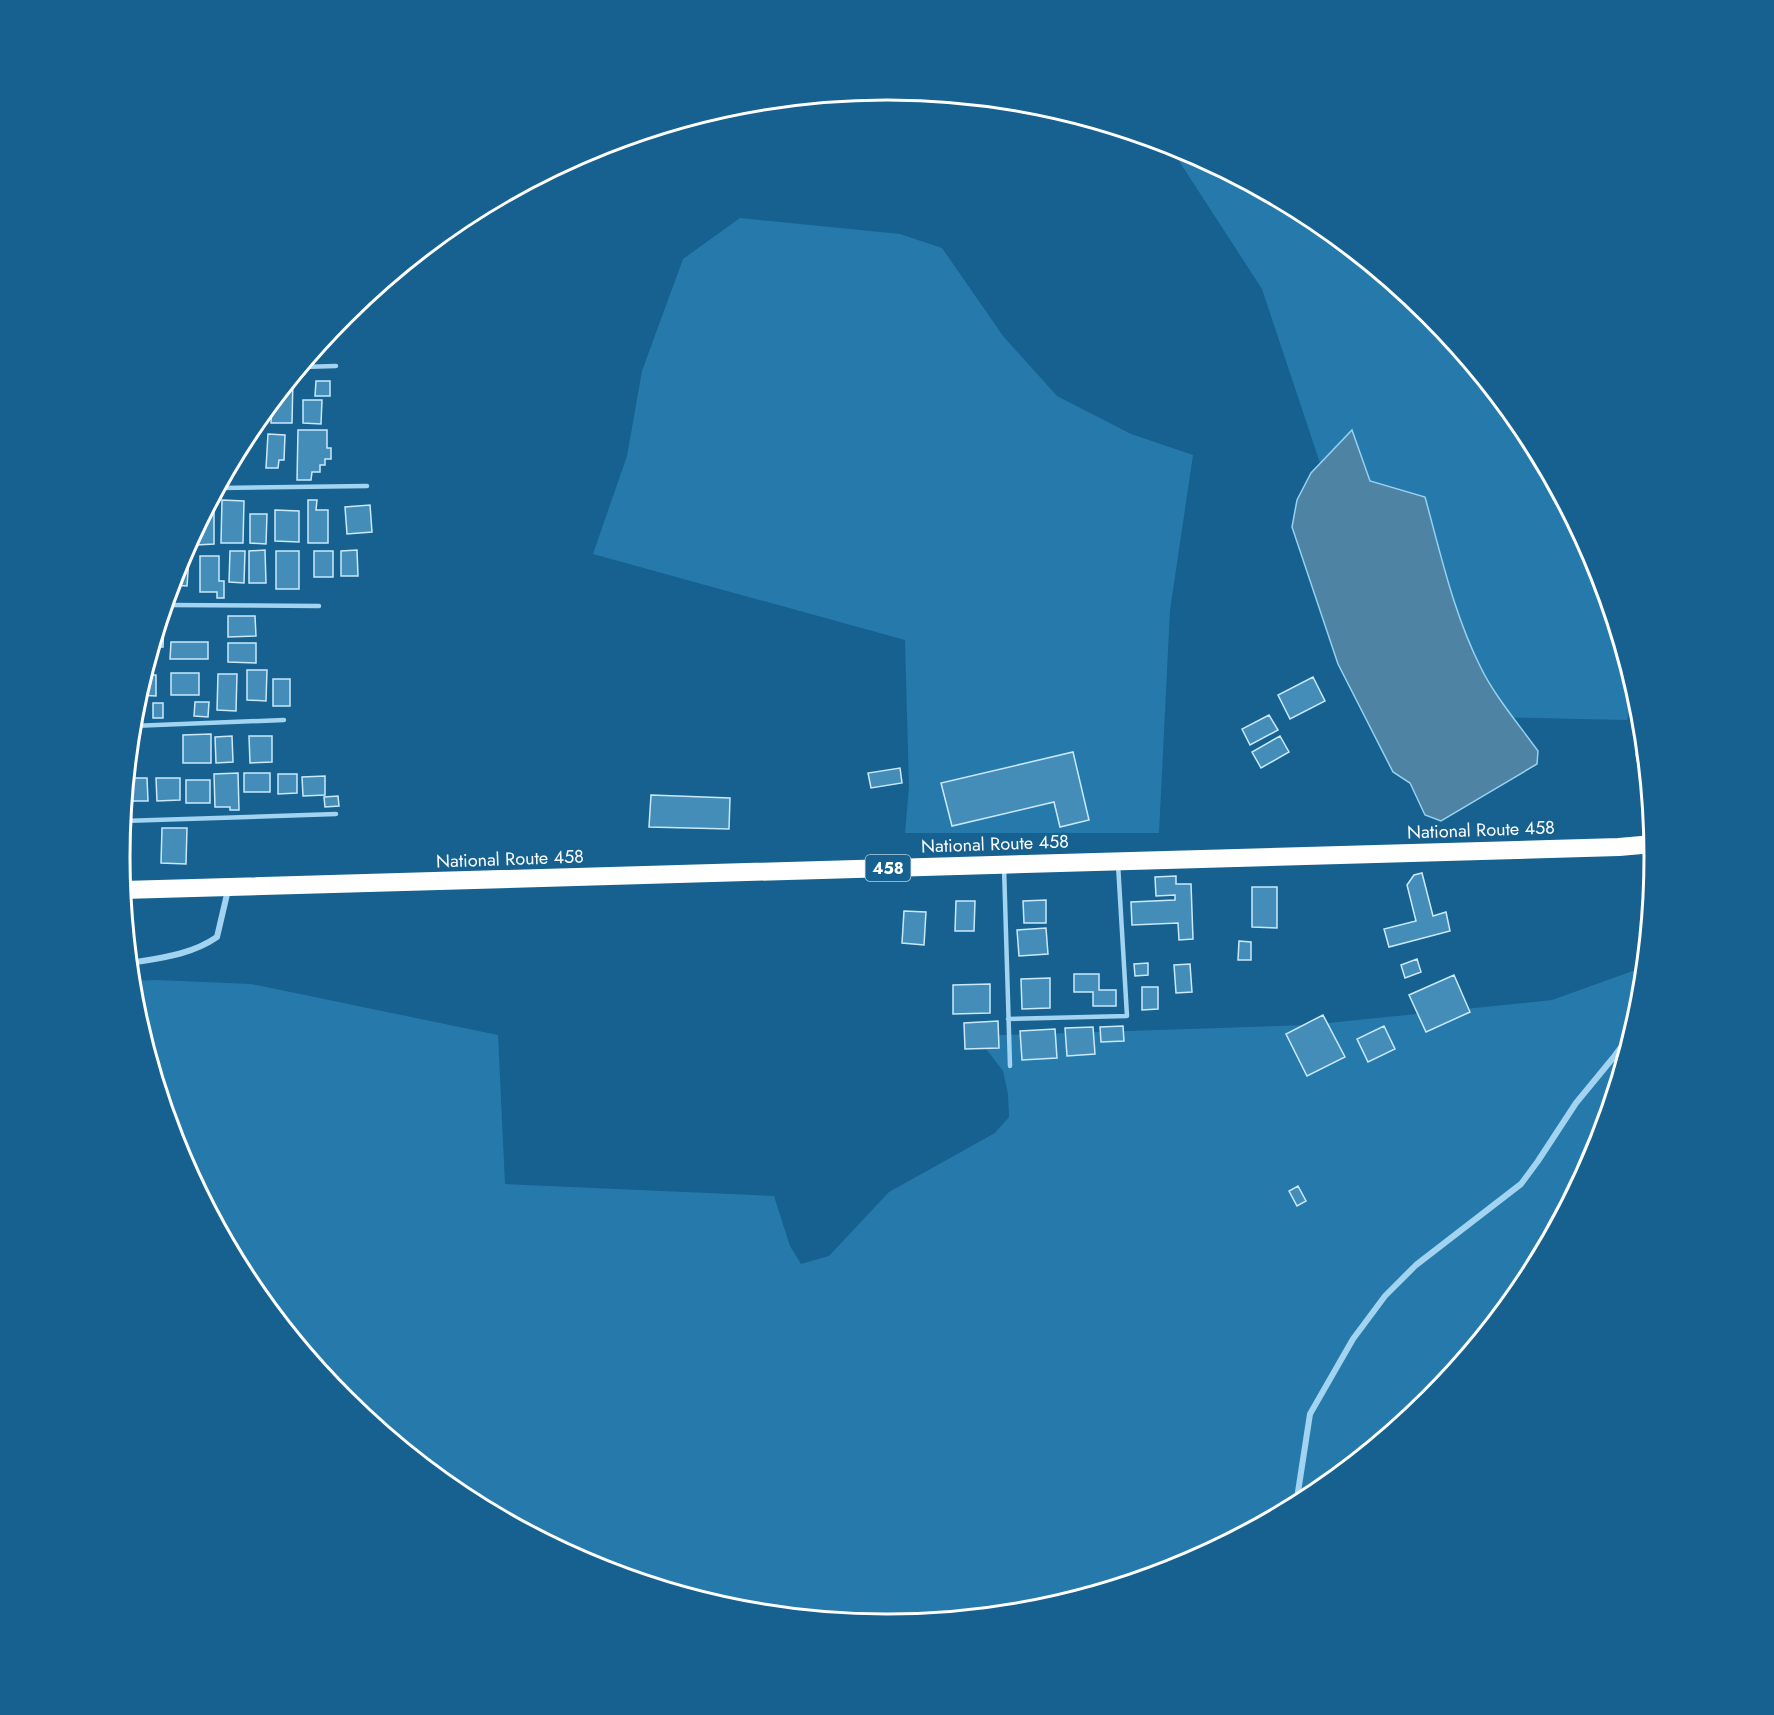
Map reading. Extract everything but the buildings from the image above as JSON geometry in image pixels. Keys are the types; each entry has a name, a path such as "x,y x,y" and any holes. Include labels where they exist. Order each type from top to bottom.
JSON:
{"highway":[{"name":"National Route 458","path":"131,890 1643,845"}],"street":[{"path":"137,962 172,956 203,947 217,937 229,888"},
{"path":"1298,1493 1311,1414 1353,1339 1385,1296 1416,1265 1521,1184 1539,1161 1576,1102 1618,1052"}],"lane":[{"path":"311,367 336,366"},
{"path":"226,488 367,486"},
{"path":"174,605 318,606"},
{"path":"142,726 284,720"},
{"path":"131,821 336,814"},
{"path":"1008,1019 1127,1016 1118,861"},
{"path":"1004,865 1010,1066"}],"shaded area":[{"path":"1177,158 1266,202 1308,228 1348,257 1422,322 1488,397 1543,479 1586,568 1604,614 1618,662 1629,711 1627,720 1404,715 1262,289"},
{"path":"740,218 900,234 942,248 1003,336 1057,396 1131,434 1193,455 1170,610 1159,833 905,833 909,787 905,640 593,554 627,456 642,371 683,259"},
{"path":"1352,430 1370,481 1425,497 1449,584 1471,648 1493,689 1538,751 1537,764 1441,821 1425,815 1410,783 1393,772 1338,664 1292,527 1297,500 1311,473"},
{"path":"1635,970 1618,1053 1604,1101 1566,1192 1543,1236 1488,1318 1456,1357 1386,1427 1308,1487 1222,1536 1177,1557 1083,1589 1035,1600 937,1613 887,1614 837,1613 739,1600 691,1589 597,1557 508,1513 466,1487 388,1427 318,1357 286,1318 231,1236 208,1192 170,1101 156,1053 141,981 251,984 498,1035 505,1184 774,1196 790,1246 801,1264 829,1256 889,1192 995,1133 1009,1117 1008,1094 1003,1071 976,1036 1309,1025 1552,1000"}]}
